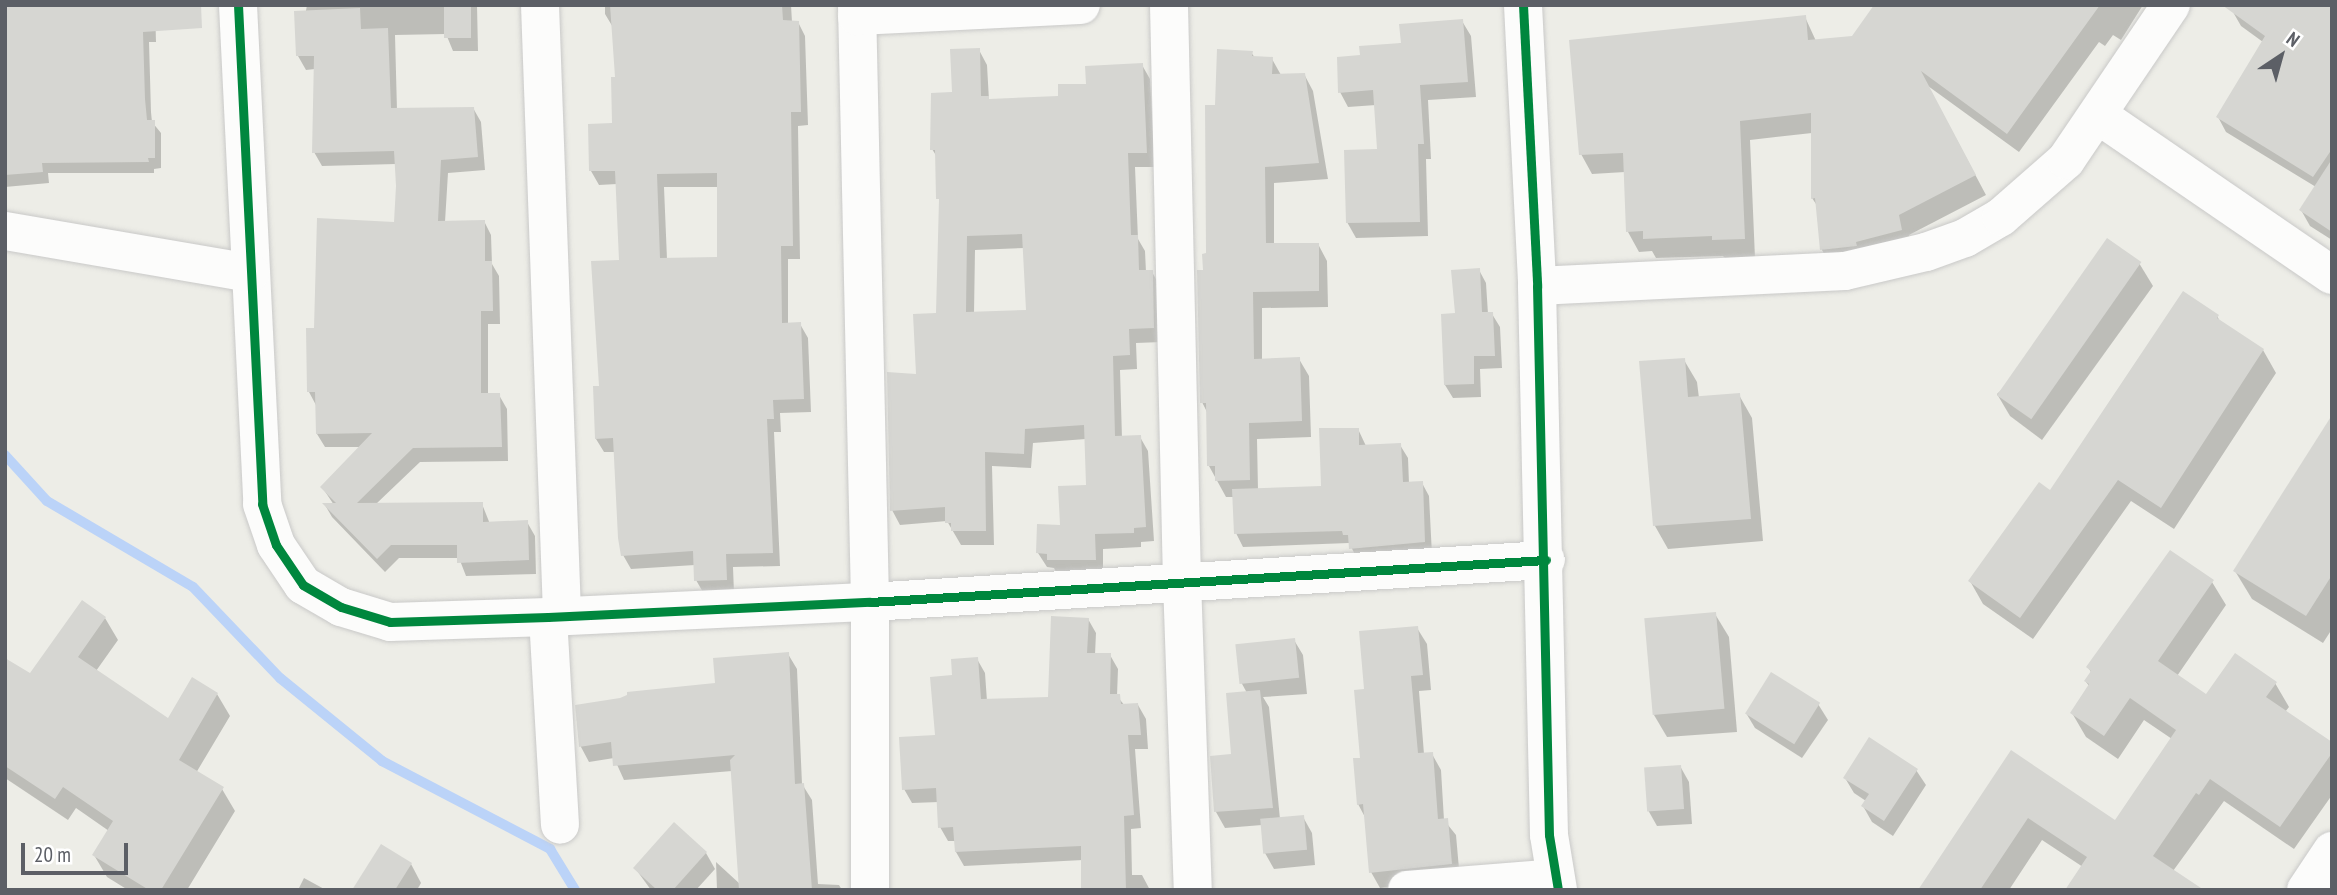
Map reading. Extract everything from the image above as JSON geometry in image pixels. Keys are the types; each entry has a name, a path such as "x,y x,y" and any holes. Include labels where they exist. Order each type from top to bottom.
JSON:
{"street":[{"path":"238,5 262,504 276,545 303,585 341,607 390,622 555,616 870,602 1546,560"},
{"path":"540,5 560,825"},
{"path":"870,890 870,602 857,11 1081,5"},
{"path":"1169,5 1182,581 1194,890"},
{"path":"1407,890 1557,884 1549,835 1546,560 1537,286 1523,5"},
{"path":"1537,286 1846,271 1926,253 1965,238 2001,217 2027,197 2066,160 2171,5"},
{"path":"2098,115 2332,275"},
{"path":"5,231 250,273"},
{"path":"2306,890 2332,851"}],"building":[{"path":"5,5 201,5 202,28 143,32 147,120 155,120 155,158 148,158 149,162 42,163 43,172 5,175"},
{"path":"444,5 471,5 471,38 444,38"},
{"path":"610,5 782,5 783,20 799,21 801,112 791,112 793,246 781,246 782,323 801,322 804,399 773,400 774,419 767,419 773,553 726,554 727,580 694,581 693,551 621,556 613,438 595,439 593,386 599,386 591,261 619,260 615,171 589,171 588,124 612,123 611,77 615,77","holes":["717,173 717,257 660,258 657,174"]},
{"path":"1874,5 2100,5 2007,134 1921,71 1976,175 1899,215 1902,230 1856,242 1857,246 1820,250 1815,198 1811,199 1811,113 1740,121 1745,239 1712,240 1712,236 1643,239 1643,231 1626,232 1623,153 1579,155 1569,40 1806,15 1808,40 1852,36"},
{"path":"2222,5 2332,5 2332,149 2313,177 2216,117 2265,36"},
{"path":"360,8 361,29 388,28 391,108 474,107 478,157 441,160 438,221 485,220 485,261 492,261 493,311 481,311 481,393 500,393 502,447 413,448 357,503 483,502 483,522 528,520 529,560 457,563 457,545 391,545 377,559 322,503 336,503 320,487 372,433 316,434 315,392 307,392 306,328 314,328 317,218 394,222 396,186 394,151 312,153 314,56 296,56 294,11"},
{"path":"1463,19 1468,82 1420,85 1424,144 1418,144 1420,222 1346,223 1344,150 1377,149 1373,90 1338,93 1337,57 1360,55 1359,46 1401,43 1399,24"},
{"path":"980,48 981,96 989,96 989,99 1058,96 1058,84 1086,84 1085,66 1143,63 1147,153 1128,153 1131,235 1138,235 1139,270 1153,270 1154,328 1129,329 1130,355 1113,356 1115,436 1141,435 1146,527 1134,528 1134,533 1095,534 1096,560 1047,560 1047,554 1036,553 1037,524 1060,525 1058,486 1086,485 1084,425 1025,429 1024,454 985,452 986,531 951,531 951,523 945,523 945,507 890,511 887,372 916,374 913,314 936,313 939,199 936,199 935,150 930,150 931,93 952,92 950,49","holes":["1022,234 1026,310 966,312 967,236"]},
{"path":"1217,49 1253,51 1252,56 1273,57 1272,74 1305,73 1319,163 1265,167 1266,243 1319,243 1319,291 1253,292 1254,359 1300,357 1302,421 1249,423 1250,480 1215,481 1215,466 1207,466 1206,403 1200,403 1197,270 1203,270 1202,254 1206,253 1205,105 1215,105"},
{"path":"2332,159 2332,232 2299,210"},
{"path":"2107,238 2141,262 2031,419 1997,395"},
{"path":"1480,268 1482,312 1493,312 1495,356 1474,356 1474,384 1444,385 1441,314 1455,313 1451,270"},
{"path":"2183,291 2219,315 2217,318 2264,349 2161,508 2118,480 2020,618 1968,581 2039,482 2050,490"},
{"path":"1685,358 1688,397 1740,393 1751,519 1653,526 1639,361"},
{"path":"2332,415 2332,575 2306,616 2233,571"},
{"path":"1319,428 1359,428 1359,445 1401,443 1403,482 1423,481 1425,542 1349,549 1348,535 1343,535 1342,531 1234,534 1232,489 1321,486"},
{"path":"2170,550 2214,580 2158,661 2206,694 2235,653 2277,682 2266,697 2332,742 2332,753 2280,827 2210,779 2199,795 2196,793 2153,856 2204,890 2065,890 2087,857 2028,818 1980,890 1918,890 2011,750 2115,820 2176,730 2130,698 2104,736 2070,713 2089,684 2084,681 2091,671 2086,667"},
{"path":"82,600 106,617 78,657 168,718 192,677 218,693 179,760 224,787 161,890 149,890 92,855 113,821 63,787 55,799 5,766 5,658 30,673"},
{"path":"1716,612 1724,709 1653,715 1644,618"},
{"path":"1051,616 1089,618 1087,653 1111,653 1110,694 1120,694 1121,704 1138,703 1141,735 1128,735 1134,815 1124,816 1126,890 1081,890 1081,846 955,852 953,827 938,828 936,788 902,790 899,737 935,735 930,677 952,675 951,659 978,657 981,699 1048,697"},
{"path":"1418,626 1423,675 1411,676 1418,753 1433,752 1438,819 1448,818 1452,864 1369,873 1363,804 1357,805 1353,758 1360,758 1354,690 1364,689 1359,631"},
{"path":"1295,638 1299,678 1240,684 1235,644"},
{"path":"789,652 795,784 804,783 812,890 739,890 730,760 735,755 613,766 611,742 579,747 575,705 620,698 627,695 627,692 715,683 713,658"},
{"path":"1771,672 1820,703 1794,744 1745,714"},
{"path":"1260,690 1273,808 1214,812 1210,756 1231,754 1226,693"},
{"path":"1869,737 1918,769 1884,821 1861,806 1869,794 1843,778"},
{"path":"1681,765 1684,809 1647,811 1644,768"},
{"path":"1304,815 1307,850 1263,854 1260,819"},
{"path":"674,822 707,852 673,890 657,890 633,868"},
{"path":"381,844 412,863 395,890 352,890"}],"waterway":[{"path":"5,455 47,501 193,587 280,678 382,761 550,849 575,890"}],"cycle path":[{"path":"238,5 262,504 276,545 303,585 341,607 390,622 548,617 870,602 1546,560"},
{"path":"1523,5 1537,286 1549,835 1558,890"}]}
